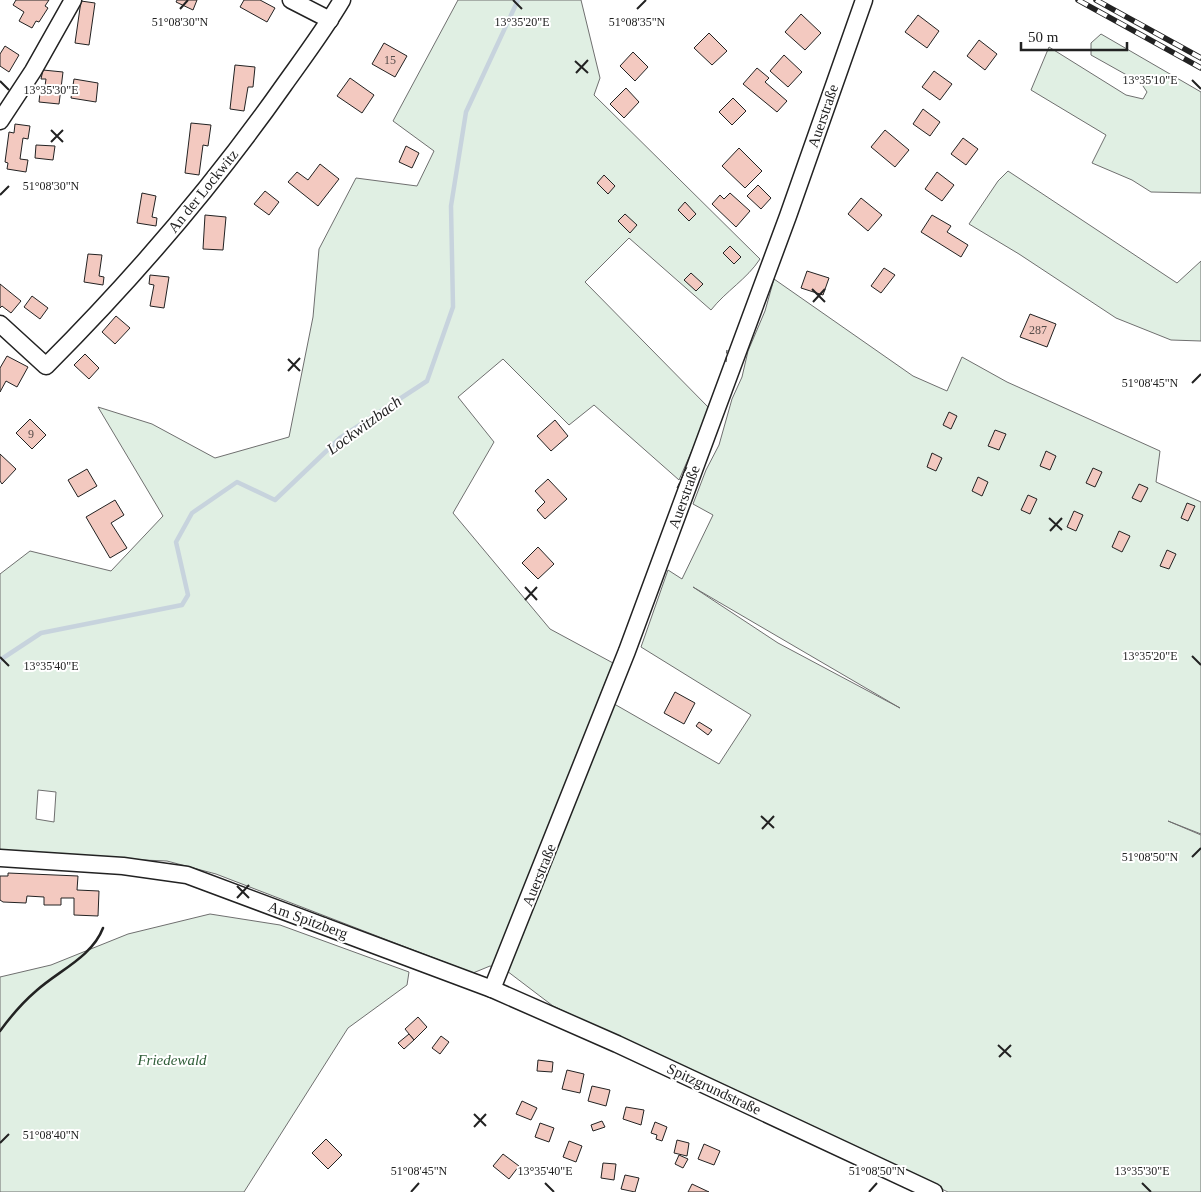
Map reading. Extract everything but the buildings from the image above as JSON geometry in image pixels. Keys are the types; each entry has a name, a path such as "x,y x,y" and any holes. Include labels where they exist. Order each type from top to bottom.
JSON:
{"street":[{"path":"0,121 33,71 73,0"},
{"path":"291,0 330,20"},
{"name":"An der Lockwitz","path":"0,324 46,366 142,266 192,207 260,120 342,0"},
{"name":"Auerstraße","path":"492,989 627,651 788,216 864,0"},
{"name":"Am Spitzberg","path":"0,858 122,866 188,875 492,989"},
{"name":"Spitzgrundstraße","path":"492,989 616,1044 934,1192"}],"green space":[{"path":"458,0 581,0 600,78 594,95 760,259 749,273 711,310 629,238 585,282 710,409 679,480 594,405 569,425 503,359 458,397 494,442 453,513 550,629 613,663 599,698 616,705 719,764 751,715 641,647 668,570 682,579 713,515 693,504 706,470 719,445 732,399 742,377 748,351 765,311 774,279 913,376 947,391 962,357 1007,382 1160,451 1156,482 1201,502 1201,834 1168,821 1201,835 1201,1192 948,1192 553,1006 507,971 490,966 473,973 216,874 167,861 0,854 0,574 30,551 111,571 163,516 98,407 152,424 215,458 289,437 313,317 319,249 356,178 417,186 434,151 393,121","holes":["693,587 900,708 778,643","38,790 56,792 54,822 36,819"]},
{"path":"1101,34 1201,92 1201,193 1151,192 1132,180 1092,163 1106,135 1031,90 1049,47 1126,95 1143,99 1147,92 1141,83 1091,55 1091,43"},
{"path":"1008,171 1177,283 1201,261 1201,341 1171,340 1116,318 1019,254 969,224 998,181"},
{"name":"Friedewald","path":"210,914 280,925 409,972 407,985 348,1028 244,1192 0,1192 0,977 51,965 128,934"}],"waterway":[{"name":"Lockwitzbach","path":"0,660 41,633 182,605 188,595 176,542 192,513 237,482 275,500 340,438 427,381 453,307 451,206 466,112 518,0"}],"railway":[{"path":"1078,0 1201,68"},
{"path":"1096,0 1201,58"}],"fence":[{"path":"726,362 727,350"},
{"path":"677,488 687,467"}],"wall":[{"path":"0,1031 31,996 83,955 98,938 103,928"}]}
